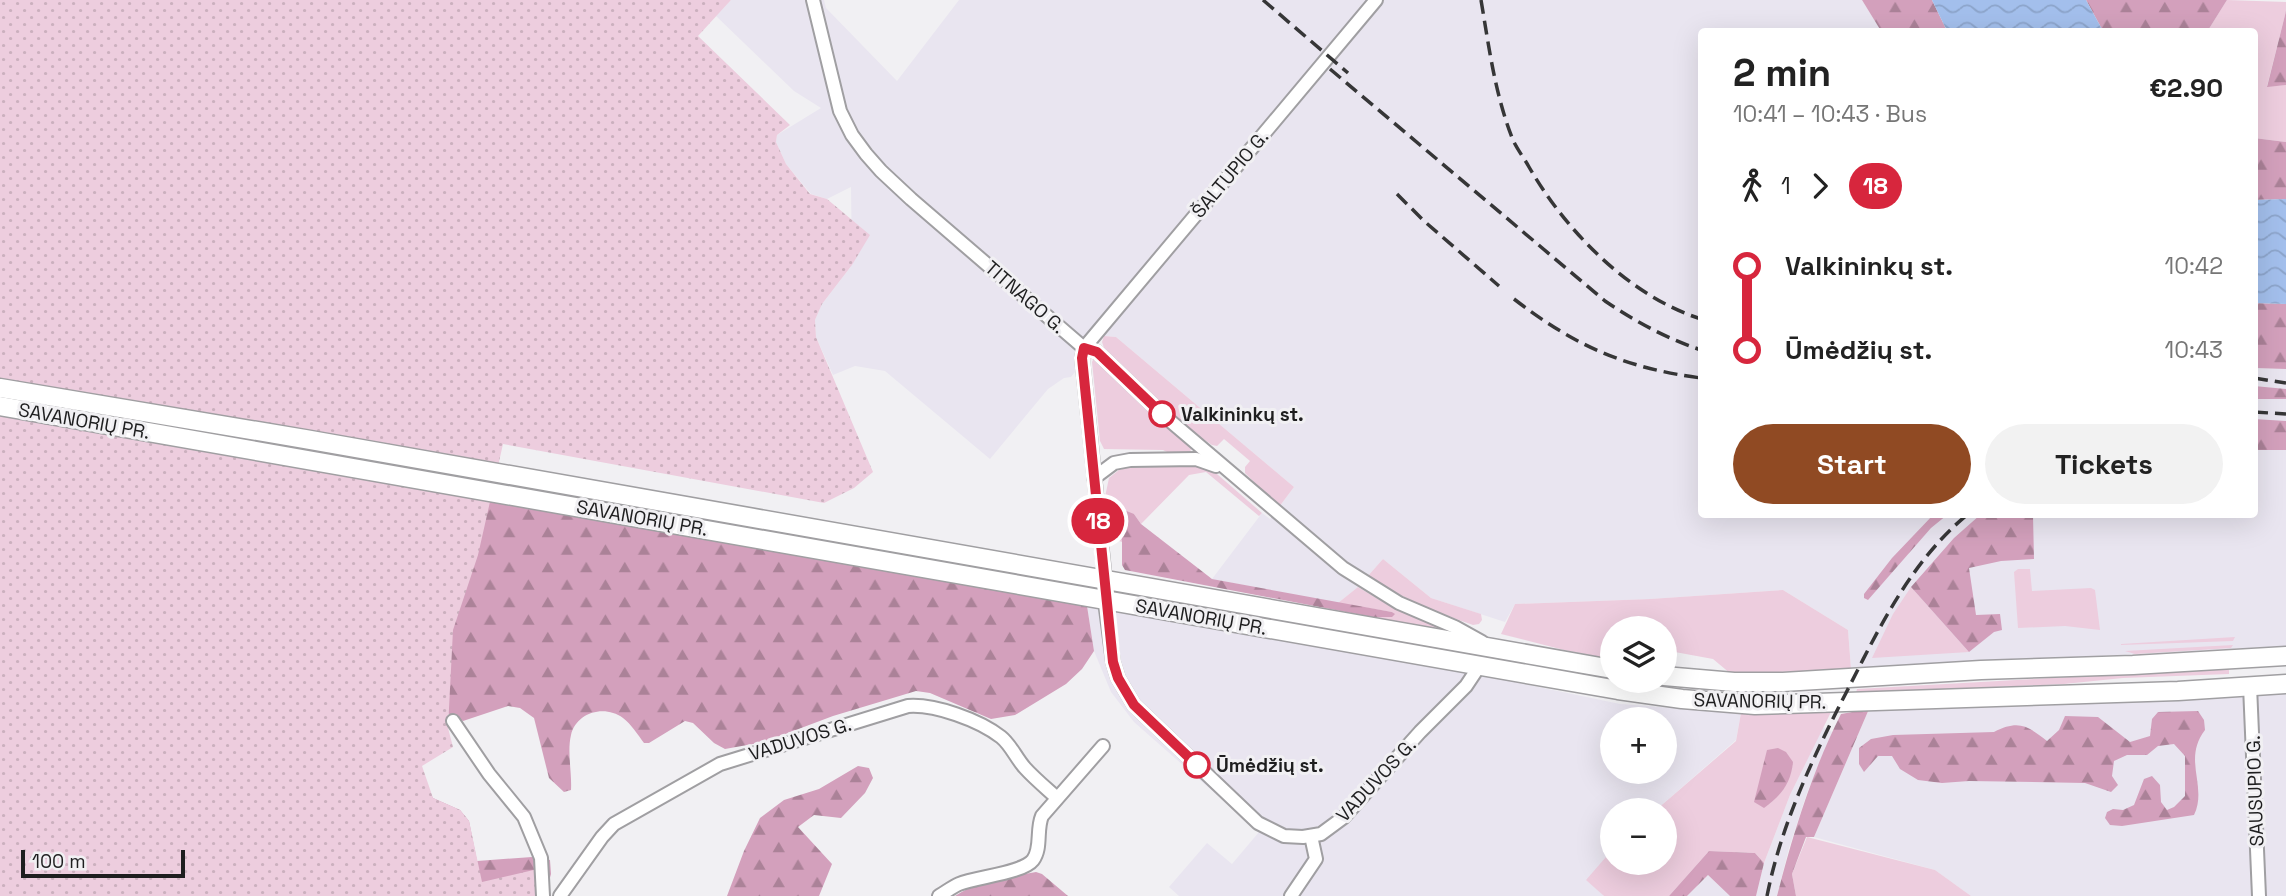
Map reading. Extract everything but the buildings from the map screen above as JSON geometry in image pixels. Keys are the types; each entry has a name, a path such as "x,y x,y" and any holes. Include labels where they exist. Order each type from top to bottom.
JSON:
{"highway":[{"name":"SAVANORIŲ PR.","path":"0,388 1600,666"},
{"name":"SAVANORIŲ PR.","path":"0,406 1618,690 1692,700 1755,705 2178,691 2286,684"},
{"name":"SAVANORIŲ PR.","path":"1677,677 1734,682 1783,682 2286,656"},
{"path":"2249,658 2250,686"}],"street":[{"name":"TITNAGO G.","path":"813,0 840,111 852,135 881,171 1084,348 1097,352 1162,414 1343,568 1371,588 1399,603 1455,627 1492,647"},
{"name":"ŠALTUPIO G.","path":"1084,348 1376,0"},
{"path":"1084,348 1082,358 1104,570"},
{"path":"1094,478 1114,463 1130,460 1203,460 1230,472"},
{"path":"1106,609 1113,662 1121,685 1134,705 1258,823 1284,836 1311,836 1316,859 1291,896"},
{"name":"VADUVOS G.","path":"1311,836 1327,830 1344,817 1420,732 1466,686 1480,665"},
{"name":"SAUSUPIO G.","path":"2250,686 2259,896"},
{"name":"VADUVOS G.","path":"560,896 602,836 614,824 702,773 720,764 908,706 947,710 989,729 1006,742 1027,770 1057,798"},
{"path":"453,721 489,774 524,817 541,858 543,896"},
{"path":"939,896 957,884 1014,870 1034,859 1038,847 1038,825 1042,816 1104,746"}],"shaded area":[{"path":"0,0 731,0 698,36 790,125 777,135 776,142 786,164 810,194 827,199 870,235 852,265 822,304 815,320 816,337 873,472 854,488 824,503 503,444 478,555 453,630 448,728 453,747 422,766 433,798 460,810 469,821 482,882 542,868 540,896 0,896"},
{"path":"731,0 824,0 826,8 897,81 959,0 1862,0 1879,28 1698,28 1698,518 2258,518 2258,368 2286,369 2286,646 1851,669 1848,630 1783,590 1515,604 1505,622 1431,598 1383,559 1358,587 1338,603 1212,579 1262,513 1270,519 1294,487 1116,337 1104,336 1071,377 1064,378 1048,389 990,459 885,371 855,366 833,375 816,337 815,320 822,304 852,265 851,187 827,199 811,194 786,164 776,142 777,135 821,108 794,91 716,16"},
{"path":"2227,0 2286,2 2267,86 2286,85 2286,142 2258,138 2258,28 2210,28"},
{"path":"1104,336 1116,337 1294,487 1279,507 1245,473 1245,467 1250,461 1224,439 1217,446 1212,445 1180,423 1106,354 1102,342"},
{"path":"1094,358 1118,374 1191,449 1190,453 1173,455 1163,450 1104,449 1100,441 1092,362"},
{"path":"1200,465 1210,468 1262,513 1259,516 1206,472 1189,475 1141,524 1134,514 1118,517 1122,542 1111,538 1105,497 1109,478 1126,468"},
{"path":"1383,559 1431,598 1481,614 1482,620 1473,625 1459,620 1405,598 1367,577"},
{"path":"2018,569 2030,569 2032,591 2095,590 2100,630 2065,626 2018,628 2014,572"},
{"path":"1358,587 1393,608 1452,632 1380,620 1372,617 1391,617 1394,614 1338,603"},
{"path":"1911,587 1969,652 1872,658 1893,614"},
{"path":"1783,590 1848,630 1851,669 1731,674 1713,659 1677,652 1677,616 1600,616 1600,657 1501,634 1515,604"},
{"path":"1087,606 1462,671 1620,704 1660,707 1600,707 1600,784 1677,784 1677,708 1741,713 1736,740 1670,798 1600,798 1600,864 1587,880 1604,896 1179,896 1169,887 1207,843 1232,864 1259,832 1134,722 1111,692 1094,651"},
{"path":"2235,637 2233,641 2121,645 2121,644"},
{"path":"2233,645 2231,648 2135,654 2125,651"},
{"path":"2226,668 2229,674 1856,693 1857,689"},
{"path":"2286,689 2286,896 1971,896 1935,870 1814,837 1869,709"},
{"path":"1831,712 1790,795 1764,863 1755,853 1709,851 1669,896 1604,896 1586,880 1600,864 1600,875 1677,875 1677,798 1670,798 1736,741 1741,713"},
{"path":"1823,727 1832,732 1807,793 1777,896 1756,896 1764,863 1790,795"},
{"path":"1807,837 1935,870 1971,896 1796,896 1792,874"},
{"path":"1708,875 1730,896 1687,896"}],"green space":[{"path":"1862,0 1932,0 1946,28 1879,28"},
{"path":"2086,0 2227,0 2210,28 2101,28"},
{"path":"2286,11 2286,85 2267,87"},
{"path":"2258,138 2286,142 2286,199 2258,200"},
{"path":"2258,303 2286,304 2286,369 2258,368"},
{"path":"2258,386 2286,389 2286,399 2258,399"},
{"path":"0,413 1087,606 1094,651 1082,669 1066,684 1015,715 991,719 930,693 916,691 833,716 764,742 725,749 714,743 693,723 685,721 649,743 644,743 623,718 608,712 592,713 579,721 571,735 571,790 564,792 549,778 534,718 520,708 508,706 463,721 437,708 397,736 433,798 460,810 469,821 477,861 532,857 550,860 551,874 545,896 0,896"},
{"path":"2258,419 2286,421 2286,450 2258,450"},
{"path":"1124,510 1134,514 1141,524 1212,579 1395,614 1392,617 1372,617 1125,570 1122,565 1118,517"},
{"path":"1930,518 1943,518 1931,528 1868,600 1864,598 1864,594 1892,558"},
{"path":"1977,518 2033,518 2034,559 2001,561 1969,568 1976,615 2000,614 2002,630 1994,632 1969,652 1911,587 1954,538"},
{"path":"1869,709 1814,837 1806,837 1792,874 1796,896 1777,896 1804,803 1841,714"},
{"path":"2198,711 2204,720 2205,730 2198,741 2196,752 2198,804 2194,815 2122,826 2110,825 2105,818 2107,812 2113,809 2123,810 2134,805 2144,779 2152,776 2160,785 2161,802 2167,810 2185,796 2185,756 2174,744 2158,746 2147,755 2127,755 2114,761 2112,776 2118,785 2111,792 2085,783 1942,783 1918,780 1900,769 1892,756 1878,756 1864,772 1859,764 1859,748 1871,739 1893,735 1994,732 2016,725 2034,731 2047,741 2059,730 2065,716 2098,717 2130,742 2150,736 2152,719 2158,712"},
{"path":"1778,748 1786,752 1793,762 1792,770 1784,788 1764,808 1754,802 1767,750"},
{"path":"858,766 869,768 873,778 865,793 841,818 814,815 798,827 832,864 819,896 727,896 760,818 784,800 819,789"},
{"path":"1709,851 1755,853 1764,863 1756,896 1730,896 1708,875 1687,896 1669,896"},
{"path":"1036,872 1068,896 955,896 983,883"}],"water":[{"path":"1932,0 2086,0 2101,28 1946,28"},
{"path":"2286,199 2286,304 2258,303 2258,200"}],"railway":[{"path":"1263,0 1348,73"},
{"path":"1481,0 1493,71 1507,123 1515,143 1544,191 1581,237 1625,278 1649,295 1698,318"},
{"path":"1330,69 1605,301 1652,329 1698,349"},
{"path":"1397,194 1499,286"},
{"path":"1514,299 1558,330 1602,352 1648,368 1698,378"},
{"path":"2258,379 2286,383"},
{"path":"2258,412 2286,414"},
{"path":"1767,896 1781,843 1799,792 1871,644 1913,574 1964,518"}],"bus line":[{"name":"18","path":"1162,414 1097,352 1084,348 1082,358 1113,662 1125,693 1134,705 1197,765"}],"place":[{"name":"Valkininkų st.","path":"1162,414"},
{"name":"Ūmėdžių st.","path":"1197,765"}]}
